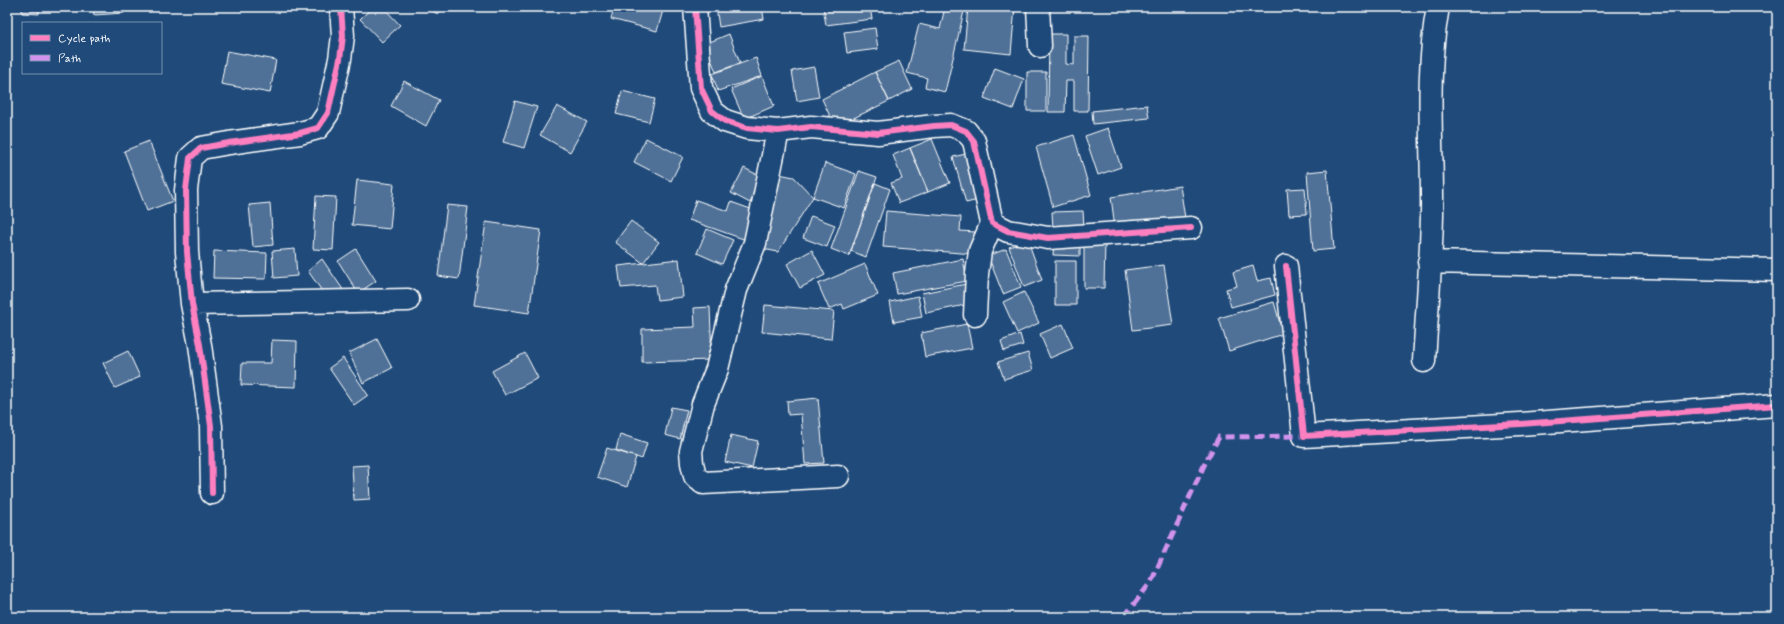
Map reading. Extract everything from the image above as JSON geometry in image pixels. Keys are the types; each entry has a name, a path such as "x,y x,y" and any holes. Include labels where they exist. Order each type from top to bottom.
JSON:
{"street":[{"path":"212,493 210,426 200,345 192,304 188,252 186,190 190,158 201,148 229,142 300,133 318,128 328,113 340,59 343,36 341,7"},
{"path":"695,7 701,88 712,111 725,121 747,128 778,130 812,127 878,133 952,125 966,131 974,141 992,222 980,251 975,315"},
{"path":"1038,7 1040,46"},
{"path":"1424,361 1432,216 1430,130 1432,62 1438,7"},
{"path":"778,130 755,243 736,290 717,369 703,404 691,450 692,463 695,476 703,483 838,476"},
{"path":"992,222 1008,231 1048,238 1191,228"},
{"path":"1430,262 1777,270"},
{"path":"1286,266 1304,436 1520,424 1777,405"},
{"path":"192,304 408,300"}],"building":[{"path":"22,7 39,7 39,14 22,13"},
{"path":"93,7 123,7 124,13 94,15"},
{"path":"373,7 383,7 400,25 382,42 360,19"},
{"path":"424,7 441,7 438,14"},
{"path":"614,7 664,7 657,31 611,19"},
{"path":"716,7 762,7 764,19 719,27"},
{"path":"823,7 870,7 872,19 826,25"},
{"path":"945,7 965,7 945,92 925,87 927,78 907,73 919,24 940,29"},
{"path":"968,7 1015,7 1011,54 964,49"},
{"path":"875,28 878,49 847,53 844,32"},
{"path":"729,34 740,63 716,72 705,44"},
{"path":"1049,34 1066,34 1066,64 1074,65 1074,36 1089,36 1088,111 1074,111 1074,81 1066,81 1065,112 1048,112"},
{"path":"227,51 276,60 270,93 221,84"},
{"path":"756,58 762,76 718,91 712,74"},
{"path":"899,61 912,89 889,101 875,72"},
{"path":"814,67 819,97 797,101 792,71"},
{"path":"995,68 1024,79 1013,109 984,98"},
{"path":"875,72 889,101 835,127 822,99"},
{"path":"1027,72 1046,72 1046,111 1027,111"},
{"path":"762,76 774,106 744,119 731,89"},
{"path":"404,81 439,100 426,126 391,106"},
{"path":"622,91 655,99 649,122 616,114"},
{"path":"515,101 537,107 524,148 503,142"},
{"path":"1147,105 1149,118 1093,124 1092,111"},
{"path":"557,106 587,122 570,152 540,135"},
{"path":"1108,128 1121,167 1098,175 1085,136"},
{"path":"1074,135 1091,195 1053,207 1036,147"},
{"path":"646,138 683,157 671,181 634,162"},
{"path":"932,139 950,183 928,192 910,148"},
{"path":"149,141 173,201 147,211 124,151"},
{"path":"910,148 928,192 899,203 891,183 902,179 893,155"},
{"path":"970,153 982,199 966,203 953,157"},
{"path":"825,163 856,174 844,208 813,197"},
{"path":"744,168 762,177 750,203 731,193"},
{"path":"1327,170 1334,249 1313,251 1307,172"},
{"path":"859,171 877,177 849,256 831,249"},
{"path":"774,173 794,177 813,197 778,252 758,248"},
{"path":"357,180 394,184 390,229 352,225"},
{"path":"875,183 890,189 866,257 851,251"},
{"path":"1180,186 1185,218 1115,228 1111,197"},
{"path":"1305,188 1307,214 1289,215 1287,189"},
{"path":"316,196 336,197 333,250 313,249"},
{"path":"696,200 728,211 731,202 759,212 749,241 689,220"},
{"path":"270,203 273,245 253,247 249,205"},
{"path":"447,205 468,207 459,279 438,276"},
{"path":"886,211 961,217 960,231 975,232 974,254 883,247"},
{"path":"1083,211 1084,227 1053,229 1052,212"},
{"path":"811,216 835,225 827,247 803,238"},
{"path":"631,221 659,242 643,263 615,242"},
{"path":"486,222 541,230 529,313 474,305"},
{"path":"707,229 733,240 722,264 697,253"},
{"path":"1054,240 1080,241 1080,256 1053,255"},
{"path":"1028,241 1042,280 1024,287 1009,247"},
{"path":"1084,241 1105,241 1104,288 1084,288"},
{"path":"295,249 297,276 274,278 272,251"},
{"path":"356,249 376,281 358,293 338,261"},
{"path":"1006,249 1021,287 1003,294 988,256"},
{"path":"812,250 825,275 800,288 787,264"},
{"path":"214,251 267,253 266,279 213,278"},
{"path":"322,259 344,291 329,301 308,271"},
{"path":"679,259 683,297 657,300 655,285 621,288 618,266"},
{"path":"963,259 967,281 897,294 893,273"},
{"path":"1055,261 1076,261 1076,305 1055,305"},
{"path":"865,264 878,295 844,309 842,304 829,309 818,284"},
{"path":"1164,265 1173,325 1133,330 1125,270"},
{"path":"1253,266 1257,281 1271,278 1275,295 1231,307 1226,289 1237,286 1233,272"},
{"path":"966,284 970,304 926,313 922,293"},
{"path":"1024,292 1039,323 1017,333 1003,302"},
{"path":"918,296 922,317 894,322 890,302"},
{"path":"1274,302 1283,334 1229,351 1219,318"},
{"path":"765,305 834,311 831,339 762,332"},
{"path":"710,307 712,360 642,362 642,329 695,327 694,308"},
{"path":"967,324 972,348 925,357 921,333"},
{"path":"1063,324 1073,348 1050,358 1040,334"},
{"path":"1020,334 1023,345 1004,351 1001,341"},
{"path":"377,339 392,368 363,383 349,353"},
{"path":"272,340 297,341 296,387 241,385 242,363 271,363"},
{"path":"128,351 140,377 115,388 103,363"},
{"path":"525,353 538,378 505,395 492,371"},
{"path":"1028,353 1033,370 1004,379 998,362"},
{"path":"343,358 368,395 354,405 329,368"},
{"path":"818,398 824,463 805,464 801,414 788,415 787,401"},
{"path":"671,407 687,410 680,439 665,435"},
{"path":"620,434 647,443 642,459 616,450"},
{"path":"731,435 758,441 752,468 725,462"},
{"path":"607,448 636,457 627,487 597,477"},
{"path":"368,465 370,499 354,500 352,466"}],"marked path":[{"path":"1124,617 1151,582 1206,461 1219,437 1304,436"}],"cycle path":[{"path":"212,493 211,426 200,345 192,304 187,252 186,190 190,158 201,148 300,133 318,128 328,113 340,59 343,36 341,7"},
{"path":"695,7 701,88 712,111 725,121 747,128 778,131 811,127 878,133 951,125 966,131 974,141 992,223 1008,231 1048,238 1191,228"},
{"path":"1286,266 1304,436 1520,424 1777,405"}]}
